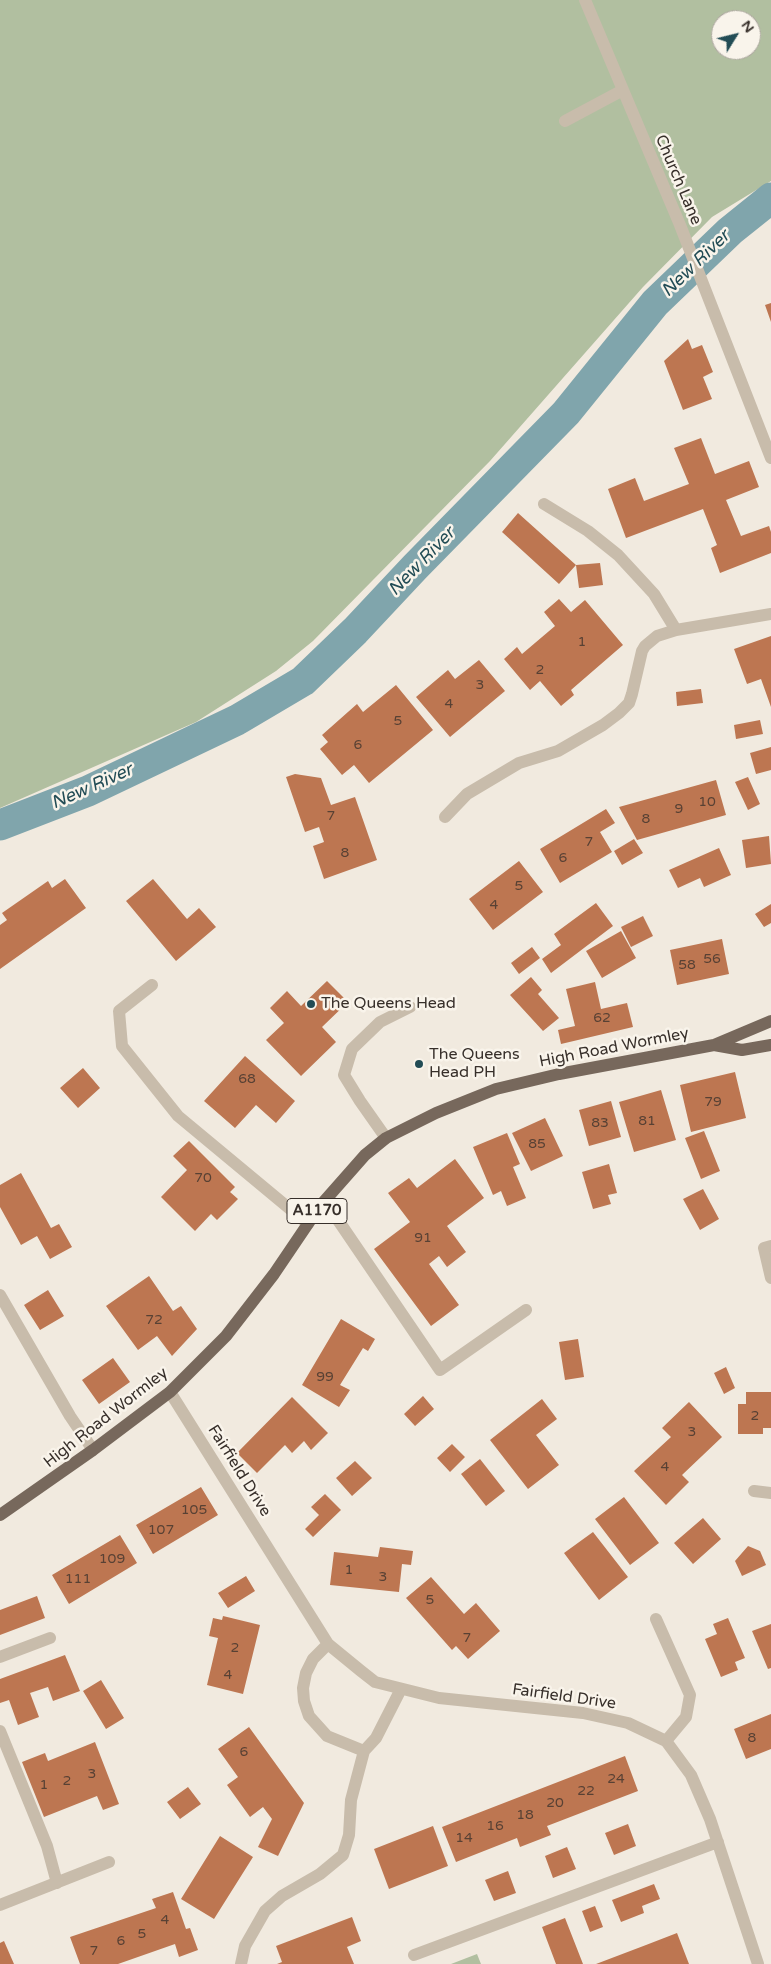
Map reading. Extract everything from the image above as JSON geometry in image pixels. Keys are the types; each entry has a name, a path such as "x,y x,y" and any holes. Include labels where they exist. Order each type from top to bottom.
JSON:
{"main road":[{"name":"High Road Wormley","path":"0,1515 93,1450 170,1392 226,1336 274,1274 325,1201 365,1155 386,1138 436,1112 496,1089 559,1074 714,1046 771,1021"},
{"name":"High Road Wormley","path":"714,1046 742,1050 771,1045"}],"street":[{"name":"Church Lane","path":"585,0 680,225 771,458"},
{"path":"565,121 623,90"},
{"path":"544,504 588,530 618,555 654,594 676,630"},
{"path":"446,817 467,794 518,763 558,751 603,725 618,713 629,703 636,682 639,659 645,646 657,636 676,630 771,614"},
{"path":"152,985 119,1011 122,1046 178,1116 308,1224"},
{"path":"386,1138 344,1075 352,1049 380,1022 410,1007"},
{"path":"325,1201 440,1370 526,1310"},
{"path":"771,1246 764,1248 771,1278"},
{"path":"0,1295 70,1416 93,1450"},
{"name":"Fairfield Drive","path":"170,1392 328,1644 375,1682 439,1698 583,1714 628,1722 666,1741 691,1775 710,1818 758,1964"},
{"path":"754,1491 771,1493"},
{"path":"656,1619 690,1695 686,1717 666,1741"},
{"path":"0,1657 50,1638"},
{"path":"328,1644 313,1659 306,1673 302,1688 309,1716 327,1736 364,1751"},
{"path":"241,1964 245,1946 266,1910 282,1896 320,1874 343,1855 349,1835 351,1800 364,1751 376,1738 401,1689"},
{"path":"0,1731 47,1846 57,1883"},
{"path":"414,1955 718,1842"},
{"path":"0,1905 109,1862"}],"green space":[{"path":"0,0 771,0 771,181 712,217 643,287 490,461 313,641 276,671 196,722 0,808"},
{"path":"477,1954 481,1964 451,1964"}],"building":[{"path":"771,303 771,322 765,305"},
{"path":"688,339 692,349 702,345 713,372 703,377 712,399 683,410 664,361"},
{"path":"701,438 715,474 749,461 759,487 726,500 741,536 769,526 771,532 771,553 720,573 711,548 717,545 703,509 626,538 608,489 635,478 644,501 689,484 674,448"},
{"path":"518,513 576,565 559,584 502,532"},
{"path":"600,563 603,585 579,588 576,565"},
{"path":"559,599 571,612 585,600 623,645 571,690 574,695 561,706 540,681 530,690 504,659 517,647 522,654 555,626 544,612"},
{"path":"771,636 771,707 761,679 747,684 734,649"},
{"path":"479,660 505,691 450,737 416,697 448,670 455,679"},
{"path":"396,685 433,730 369,783 354,765 342,775 320,749 328,742 322,735 357,704 363,712"},
{"path":"701,689 703,703 677,706 676,692"},
{"path":"760,720 763,734 736,739 734,725"},
{"path":"771,747 771,770 756,774 750,753"},
{"path":"295,774 321,778 331,805 355,797 377,860 324,879 313,846 324,842 319,827 305,832 286,777"},
{"path":"748,777 760,804 748,810 735,782"},
{"path":"716,780 726,815 637,840 619,807"},
{"path":"606,809 615,823 600,832 612,852 560,883 540,849"},
{"path":"769,836 771,864 746,868 742,840"},
{"path":"634,839 643,853 622,865 614,851"},
{"path":"719,848 731,875 704,887 700,878 678,888 669,870"},
{"path":"519,861 543,892 493,930 469,899"},
{"path":"65,879 86,908 0,969 0,925 7,920 2,913 48,881 52,888"},
{"path":"153,879 187,919 199,908 216,927 176,961 126,901"},
{"path":"596,903 613,926 551,973 542,959 561,945 554,934"},
{"path":"771,904 771,923 764,927 755,914"},
{"path":"643,916 653,936 631,947 621,927"},
{"path":"621,931 636,958 602,978 586,951"},
{"path":"722,939 729,974 677,985 670,950"},
{"path":"532,947 540,958 519,974 511,963"},
{"path":"531,977 542,990 538,994 559,1018 543,1031 510,995"},
{"path":"327,981 348,1002 322,1027 336,1042 301,1076 266,1040 284,1023 270,1008 287,991 301,1006"},
{"path":"595,982 601,1009 627,1003 633,1027 561,1044 558,1030 575,1026 566,989"},
{"path":"245,1056 295,1101 276,1123 256,1105 235,1128 204,1101"},
{"path":"83,1068 100,1088 78,1108 60,1088"},
{"path":"735,1072 746,1118 691,1132 680,1085"},
{"path":"661,1090 676,1140 634,1152 619,1102"},
{"path":"611,1101 621,1137 589,1146 579,1110"},
{"path":"545,1118 563,1156 531,1171 512,1133"},
{"path":"704,1131 720,1171 701,1179 685,1138"},
{"path":"507,1133 520,1164 513,1167 526,1198 507,1206 501,1191 493,1195 473,1147"},
{"path":"189,1141 235,1187 230,1192 238,1199 217,1220 211,1214 195,1231 161,1197 187,1170 173,1156"},
{"path":"455,1159 484,1198 447,1226 466,1252 447,1267 439,1256 429,1264 459,1305 431,1326 374,1249 410,1222 388,1193 409,1178 417,1188"},
{"path":"609,1164 617,1193 608,1195 611,1204 593,1209 582,1172"},
{"path":"21,1173 51,1228 59,1224 72,1247 50,1259 37,1236 21,1245 0,1207 0,1185"},
{"path":"703,1189 719,1219 700,1230 683,1199"},
{"path":"149,1276 173,1311 181,1306 197,1329 172,1356 157,1336 138,1350 106,1306"},
{"path":"48,1290 64,1316 40,1330 24,1305"},
{"path":"341,1319 375,1339 368,1351 363,1348 340,1385 350,1390 339,1407 302,1385"},
{"path":"578,1339 584,1377 565,1380 559,1342"},
{"path":"113,1358 130,1382 99,1404 82,1380"},
{"path":"726,1367 735,1388 724,1394 714,1373"},
{"path":"746,1392 771,1392 771,1428 763,1428 763,1434 738,1434 738,1404 746,1404"},
{"path":"423,1396 434,1409 415,1426 404,1414"},
{"path":"292,1397 328,1433 311,1450 304,1441 292,1453 285,1445 257,1473 237,1453"},
{"path":"542,1399 557,1419 536,1435 559,1465 528,1489 490,1440"},
{"path":"689,1402 722,1437 682,1475 689,1482 666,1505 634,1471 671,1437 662,1428"},
{"path":"452,1444 465,1457 450,1472 437,1458"},
{"path":"480,1459 505,1491 486,1506 461,1474"},
{"path":"355,1461 372,1478 352,1496 336,1478"},
{"path":"201,1487 218,1515 153,1554 136,1525"},
{"path":"325,1494 341,1510 313,1537 305,1529 319,1515 311,1507"},
{"path":"624,1497 659,1543 630,1565 595,1519"},
{"path":"703,1518 721,1539 693,1564 674,1543"},
{"path":"593,1532 628,1577 599,1600 564,1553"},
{"path":"120,1535 137,1563 69,1604 52,1575"},
{"path":"748,1546 760,1551 766,1565 742,1576 735,1561"},
{"path":"380,1547 413,1551 411,1565 402,1564 399,1592 330,1585 334,1552 378,1557"},
{"path":"246,1576 255,1591 228,1608 218,1593"},
{"path":"431,1577 464,1614 476,1603 500,1631 468,1659 456,1646 452,1650 406,1598"},
{"path":"37,1596 45,1618 0,1635 0,1610"},
{"path":"223,1616 260,1625 243,1694 207,1685 218,1638 209,1636 213,1618 222,1620"},
{"path":"728,1618 745,1658 735,1662 738,1670 721,1677 705,1639 717,1634 713,1624"},
{"path":"771,1624 771,1668 768,1669 752,1631"},
{"path":"65,1655 80,1691 53,1701 48,1687 30,1693 39,1717 18,1725 9,1700 0,1703 0,1679"},
{"path":"101,1680 124,1718 106,1729 83,1691"},
{"path":"771,1714 771,1749 746,1759 734,1729"},
{"path":"249,1727 304,1803 278,1856 258,1847 272,1819 263,1807 250,1817 227,1785 238,1777 218,1749"},
{"path":"95,1742 119,1804 103,1810 97,1796 44,1817 22,1762 45,1753 48,1761"},
{"path":"625,1756 638,1791 547,1826 551,1835 520,1847 517,1838 456,1862 442,1827"},
{"path":"188,1787 201,1804 180,1819 167,1802"},
{"path":"628,1824 636,1846 614,1855 605,1833"},
{"path":"433,1826 448,1866 389,1889 374,1849"},
{"path":"220,1836 253,1857 214,1919 181,1899"},
{"path":"567,1847 576,1869 553,1878 545,1856"},
{"path":"508,1871 516,1893 494,1901 485,1880"},
{"path":"654,1884 660,1899 642,1906 644,1913 621,1922 612,1900"},
{"path":"173,1892 186,1929 190,1928 198,1950 179,1957 175,1944 118,1964 80,1964 70,1937 156,1908 152,1899"},
{"path":"595,1906 603,1927 590,1932 582,1911"},
{"path":"352,1917 361,1941 347,1947 354,1964 277,1964 282,1962 276,1946"},
{"path":"565,1918 583,1964 556,1964 542,1927"},
{"path":"677,1933 689,1964 596,1964 646,1945"},
{"path":"4,1941 14,1964 0,1964 0,1943"}],"waterway":[{"name":"New River","path":"0,825 88,791 237,720 303,681 355,631 566,413 655,303 730,231 771,198"}],"place":[{"name":"The Queens Head","path":"311,1004"},
{"name":"The Queens Head PH","path":"419,1064"}]}
